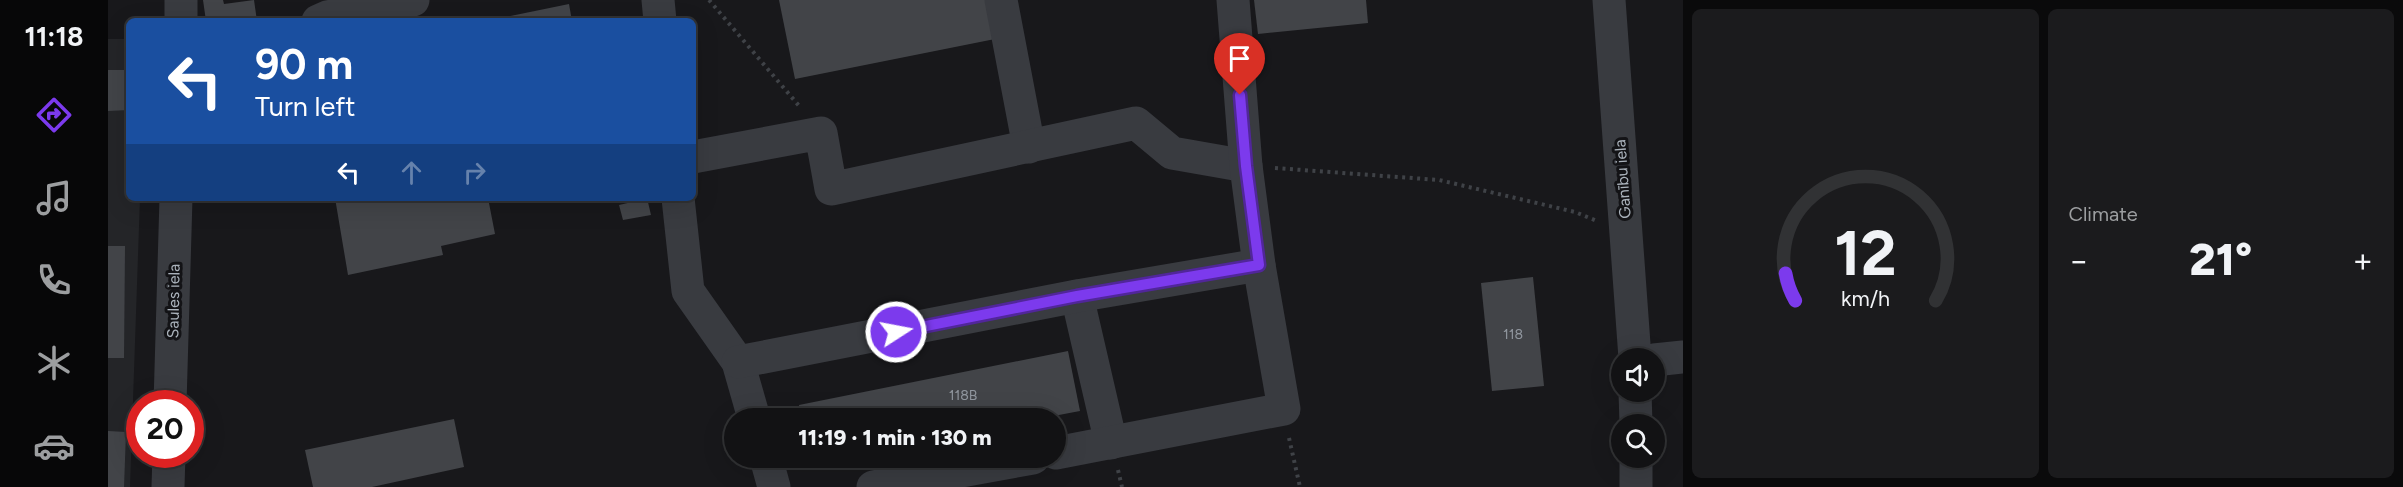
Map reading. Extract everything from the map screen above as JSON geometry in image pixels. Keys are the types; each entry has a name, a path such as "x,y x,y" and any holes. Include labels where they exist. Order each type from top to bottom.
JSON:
{"street":[{"path":"181,0 181,18"},
{"path":"325,18 413,0"},
{"path":"658,0 660,18"},
{"path":"1001,0 1029,147"},
{"path":"1066,451 1284,409 1259,265 1246,166 1233,0"},
{"name":"Ganību iela","path":"1609,0 1634,348"},
{"path":"696,156 821,133 831,189 1136,123 1172,153 1246,166"},
{"name":"Saules iela","path":"171,390 176,201"},
{"path":"678,201 688,291 738,362 751,408"},
{"path":"738,362 1077,296 1259,265"},
{"path":"1077,296 1111,443"},
{"path":"1665,359 1683,357"},
{"path":"168,487 169,468"},
{"path":"768,468 774,487"},
{"path":"873,487 978,468"},
{"path":"1636,468 1636,487"}],"path":[{"path":"709,0 821,133"},
{"path":"1246,166 1439,180 1575,212 1626,233"},
{"path":"1284,409 1300,487"}],"shaded area":[{"path":"108,39 126,39 126,201 140,201 133,390 126,390 126,468 131,468 130,487 108,487"}],"building":[{"path":"203,0 223,0 224,4 254,0 257,18 206,18"},
{"path":"779,0 987,0 995,39 795,79"},
{"path":"1254,0 1366,0 1368,23 1258,34"},
{"path":"569,4 571,18 501,18"},
{"path":"108,70 126,70 126,110 108,111"},
{"path":"336,201 489,201 495,234 441,246 443,255 348,275"},
{"path":"648,201 651,215 623,220 619,205"},
{"path":"108,246 125,246 124,358 108,358"},
{"path":"1533,277 1544,386 1492,391 1481,283"},
{"path":"1068,351 1080,411 1066,414 1066,408 799,408 799,405"},
{"path":"454,419 464,467 372,487 313,487 305,450"},
{"path":"108,431 126,432 124,487 108,487"}],"route":[{"path":"896,332 1077,296 1259,265 1246,166 1240,95"}]}
